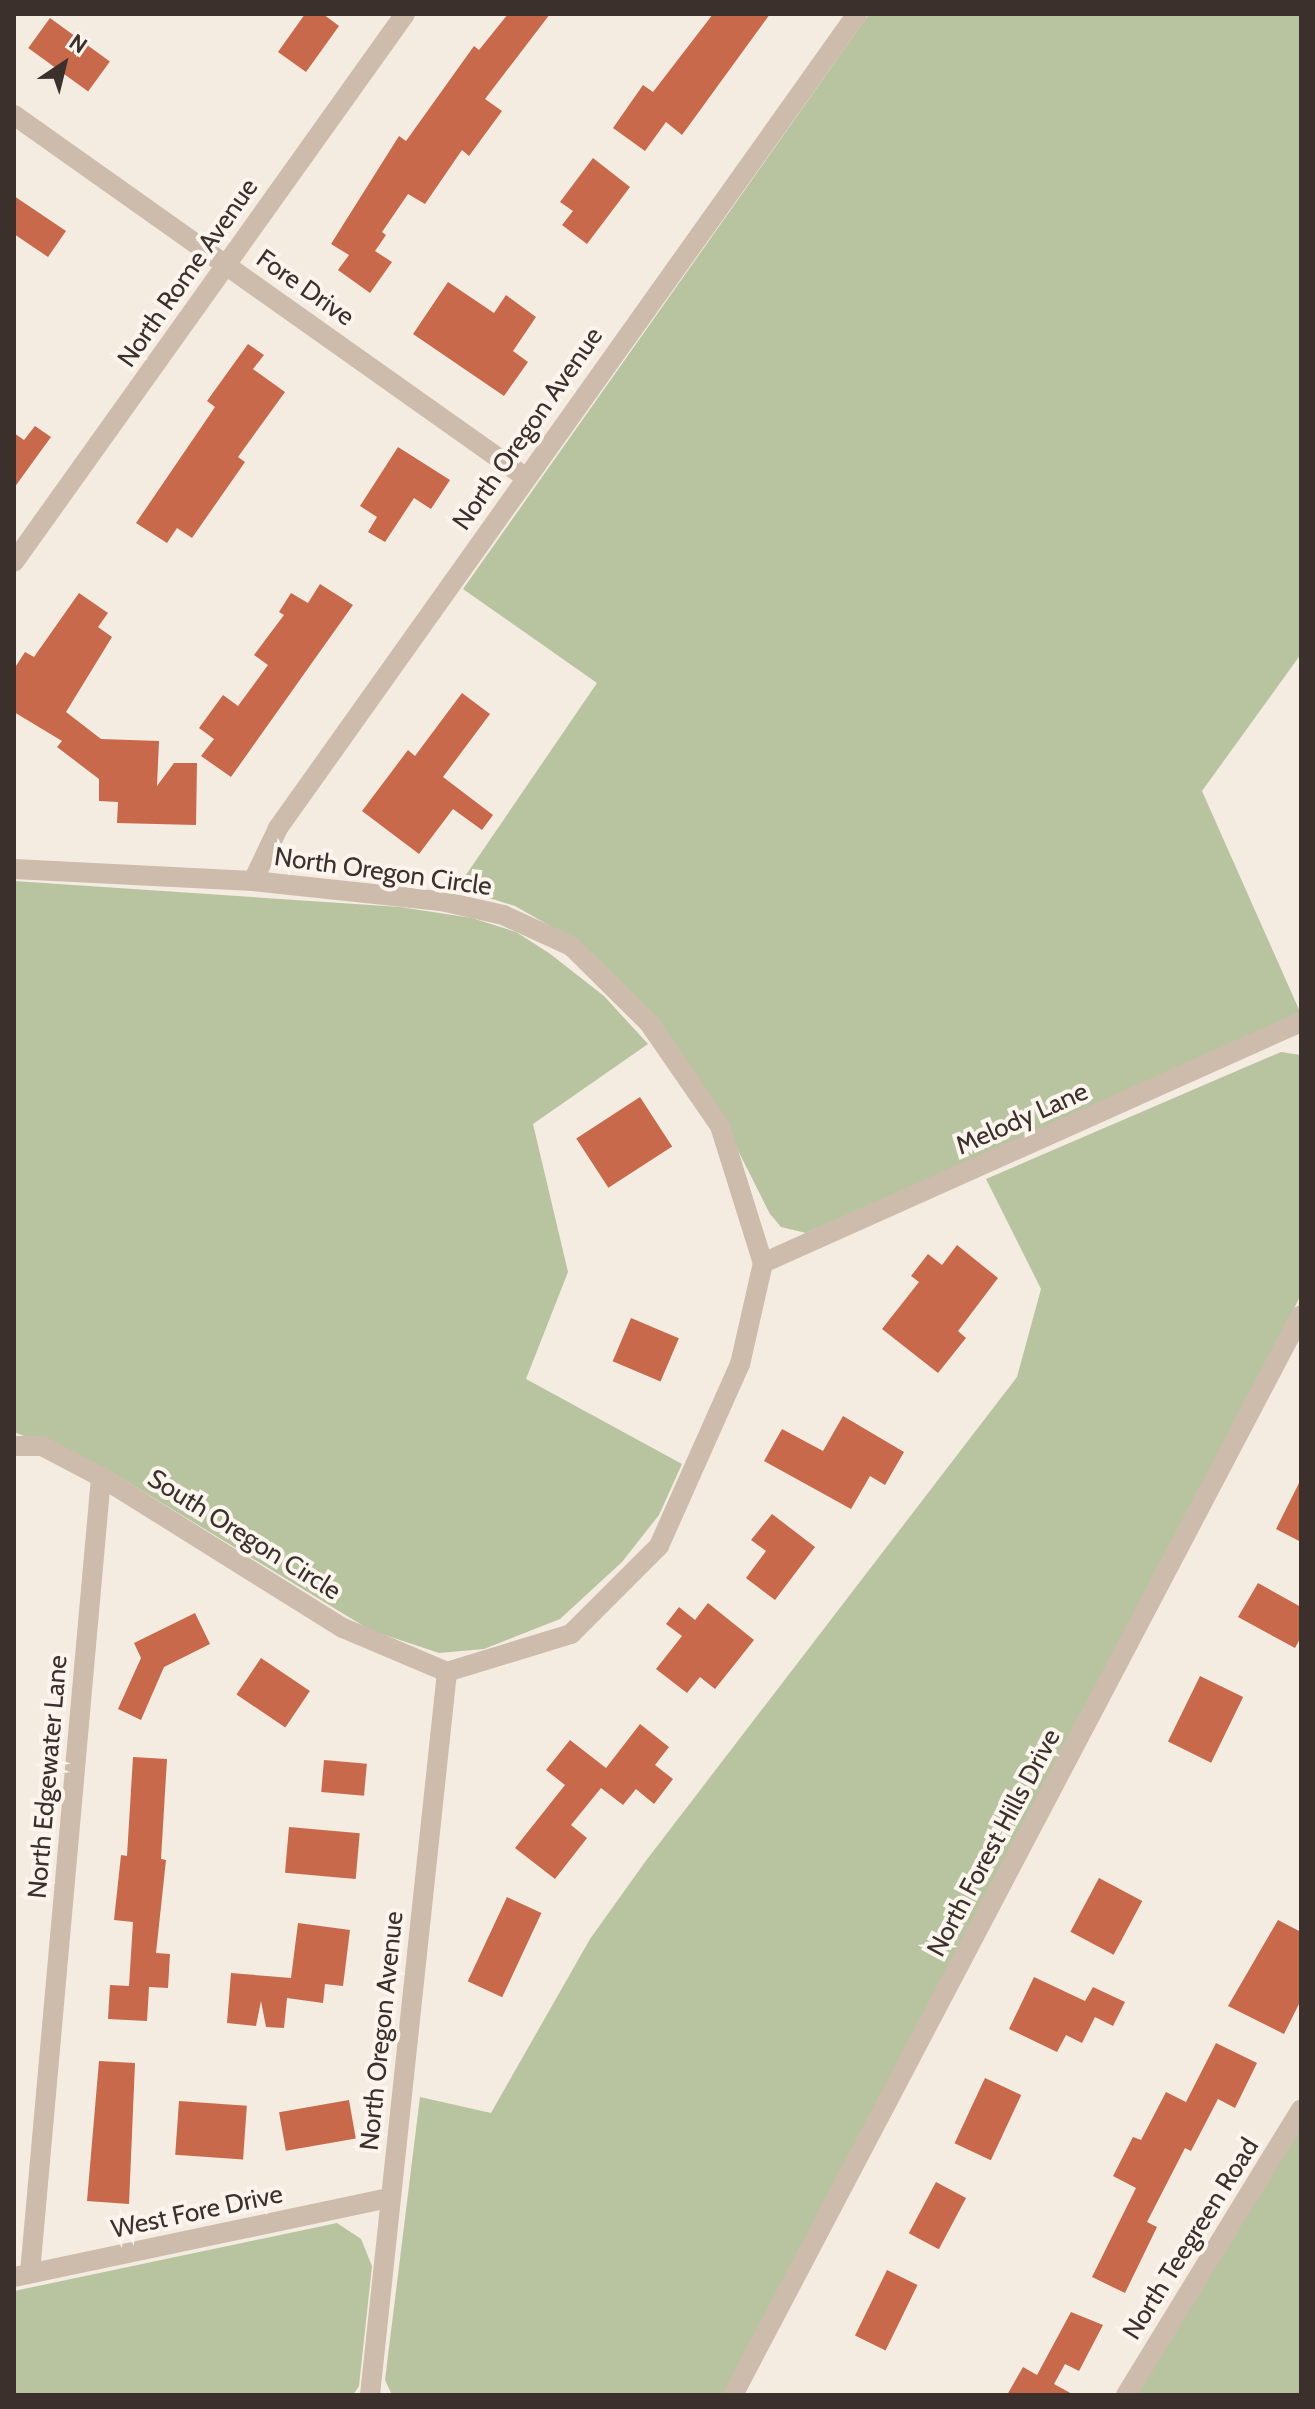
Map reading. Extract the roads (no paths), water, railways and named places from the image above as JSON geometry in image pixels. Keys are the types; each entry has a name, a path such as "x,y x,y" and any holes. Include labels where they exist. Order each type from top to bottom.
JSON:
{"street":[{"name":"North Rome Avenue","path":"17,553 405,14"},
{"name":"North Oregon Avenue","path":"253,881 278,828 857,14"},
{"name":"Fore Drive","path":"14,115 525,477"},
{"name":"North Oregon Circle","path":"14,869 253,881 441,901 503,915 571,946 649,1023 720,1126 763,1263"},
{"name":"Melody Lane","path":"763,1263 1301,1022"},
{"path":"447,1672 571,1634 659,1546 740,1364 763,1263"},
{"name":"North Forest Hills Drive","path":"733,2395 1301,1315"},
{"name":"South Oregon Circle","path":"14,1446 42,1446 101,1477 343,1628 447,1672"},
{"name":"North Edgewater Lane","path":"22,2275 101,1477"},
{"name":"North Oregon Avenue","path":"370,2395 447,1672"},
{"name":"North Teegreen Road","path":"1126,2395 1301,2109"},
{"name":"West Fore Drive","path":"22,2275 390,2198"}]}
